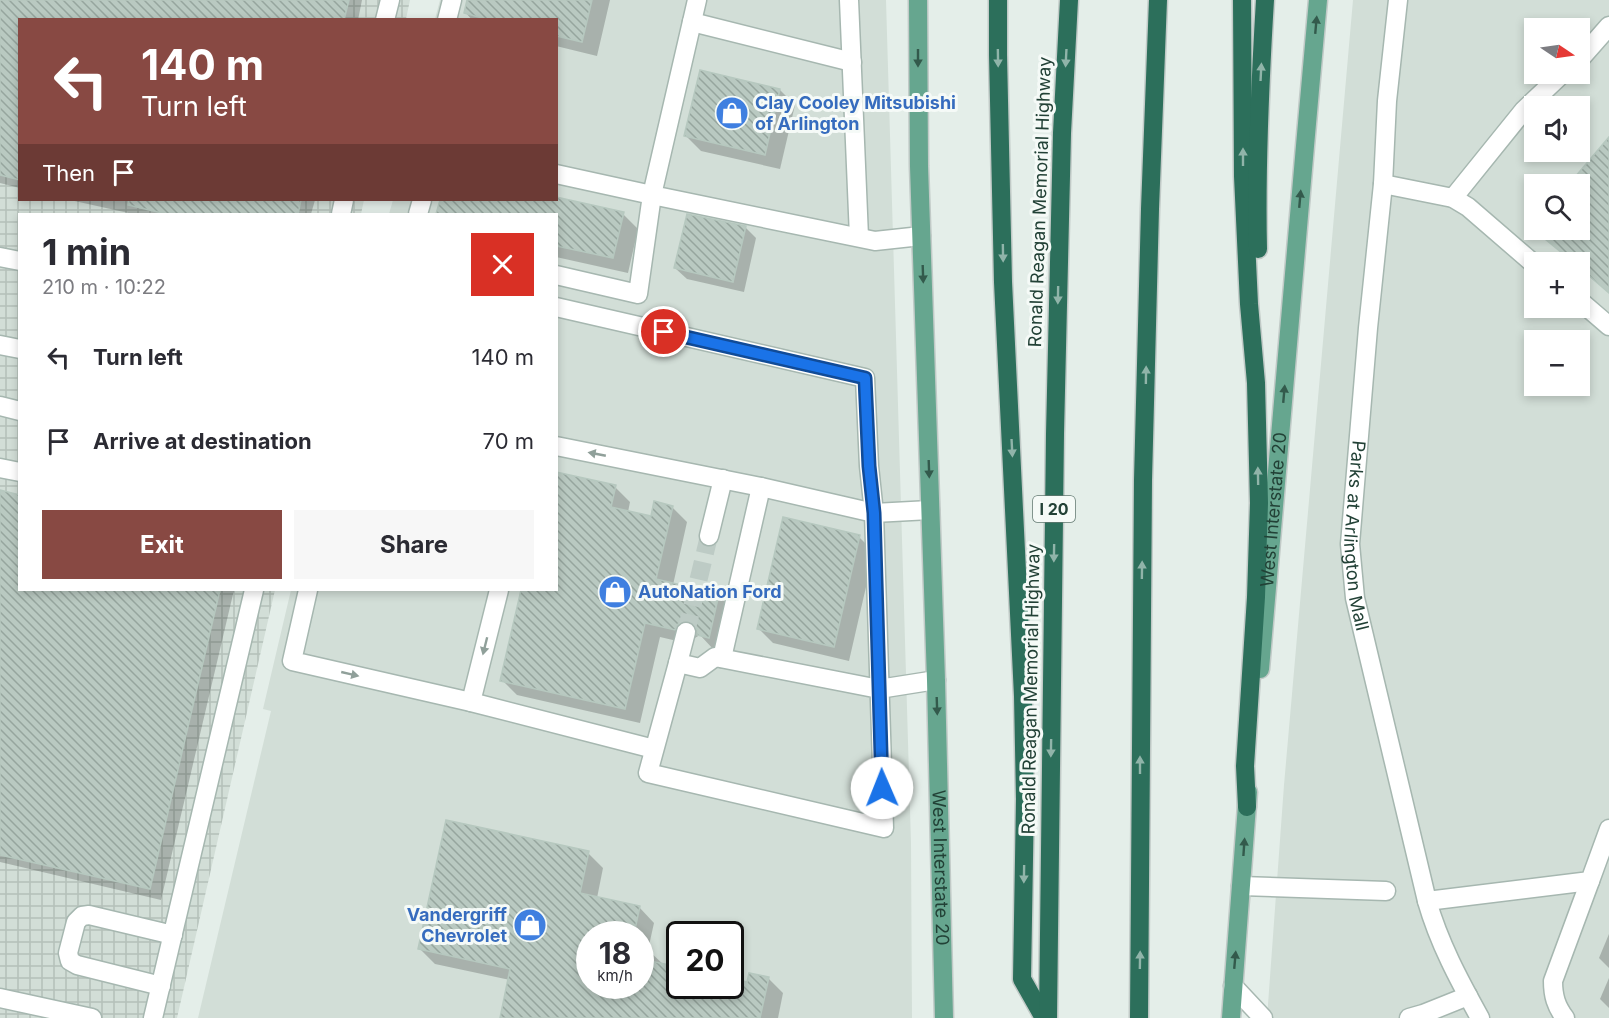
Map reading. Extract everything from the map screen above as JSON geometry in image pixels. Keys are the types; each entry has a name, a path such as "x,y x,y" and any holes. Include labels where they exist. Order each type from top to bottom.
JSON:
{"highway":[{"path":"998,0 1003,282 1023,696 1025,799 1022,979 1046,1018"},
{"name":"Ronald Reagan Memorial Highway","path":"1046,1018 1055,434 1062,133 1069,0"},
{"path":"1139,1018 1143,480 1150,197 1158,0"},
{"path":"1242,0 1243,176 1249,304 1256,383"},
{"path":"1247,807 1245,766 1256,597 1258,503 1256,383 1259,296 1257,186 1265,0"}],"main road":[{"name":"West Interstate 20","path":"918,0 919,166 936,680 944,1018"},
{"name":"West Interstate 20","path":"1231,1018 1247,807 1318,0"}],"street":[{"path":"386,18 390,0"},
{"path":"448,18 452,0"},
{"path":"558,275 638,294 652,195 697,0"},
{"path":"849,0 859,237"},
{"name":"Parks at Arlington Mall","path":"1398,0 1387,101 1383,184 1350,544 1355,598 1427,901 1442,943 1480,1018"},
{"path":"692,22 852,62"},
{"path":"1590,48 1608,29"},
{"path":"1453,198 1524,111 1552,84"},
{"path":"558,174 876,241 921,236"},
{"path":"1383,184 1453,198 1468,207 1524,255"},
{"path":"0,256 18,260"},
{"path":"558,307 865,378 869,466 874,513 884,828 648,773 686,632"},
{"path":"1590,310 1609,326"},
{"path":"0,345 18,350"},
{"path":"0,406 18,410"},
{"path":"558,446 761,487 874,513 930,510"},
{"path":"0,468 18,472"},
{"path":"709,536 723,479"},
{"path":"722,658 761,487"},
{"path":"153,1018 254,591"},
{"path":"308,591 292,661 471,702 654,749"},
{"path":"471,702 499,591"},
{"path":"678,663 700,668 715,657 879,688 936,680"},
{"path":"1565,1018 1558,1010 1553,981 1609,829"},
{"path":"1427,901 1590,880"},
{"path":"1241,886 1386,891"},
{"path":"161,986 77,965 70,961 68,953 76,922 82,916 88,915 173,934"},
{"path":"1233,986 1263,1018"},
{"path":"1409,1018 1467,996"},
{"path":"0,998 92,1018"}],"shaded area":[{"path":"0,0 410,0 406,18 18,18 18,201 364,201 361,213 18,213 18,591 275,591 177,1018 0,1018"},
{"path":"440,0 886,0 911,843 912,1018 198,1018 271,711 263,709 291,591 558,591 558,213 389,213 393,201 558,201 558,18 435,18"},
{"path":"1353,0 1609,0 1609,1018 1267,1018 1284,785"}],"building":[{"path":"0,0 349,0 344,18 18,18 18,180 0,175"},
{"path":"467,0 592,0 582,42 558,36 558,18 482,18 464,13"},
{"name":"Clay Cooley Mitsubishi of Arlington","path":"700,70 780,89 765,155 684,136"},
{"path":"1609,137 1609,293 1590,277 1590,252 1561,252 1546,240 1590,240 1590,174 1578,174"},
{"path":"558,197 624,212 613,258 558,246 558,213 436,213 440,201 558,201"},
{"path":"129,201 301,201 298,213 162,213 128,205"},
{"path":"687,214 746,226 733,282 674,268"},
{"name":"AutoNation Ford","path":"558,472 616,485 611,507 651,516 654,501 673,506 656,579 719,594 709,638 697,635 694,624 688,621 678,624 675,630 645,623 625,709 500,681 521,591 558,591"},
{"path":"0,490 18,494 18,591 220,591 150,889 0,855"},
{"name":"AutoNation Ford","path":"783,517 860,535 834,647 757,629"},
{"name":"Vandergriff Chevrolet","path":"446,820 589,851 580,893 640,906 637,921 576,921 576,999 654,999 654,962 666,964 666,999 744,999 744,981 747,982 749,973 769,977 760,1018 500,1018 510,969 418,949"}],"tunnel":[{"path":"686,632 709,536"}],"place":[{"name":"Clay Cooley Mitsubishi of Arlington","path":"732,113"},
{"name":"AutoNation Ford","path":"615,592"},
{"name":"Vandergriff Chevrolet","path":"530,925"}],"route":[{"path":"664,332 865,378 869,466 874,513 882,788"}]}
